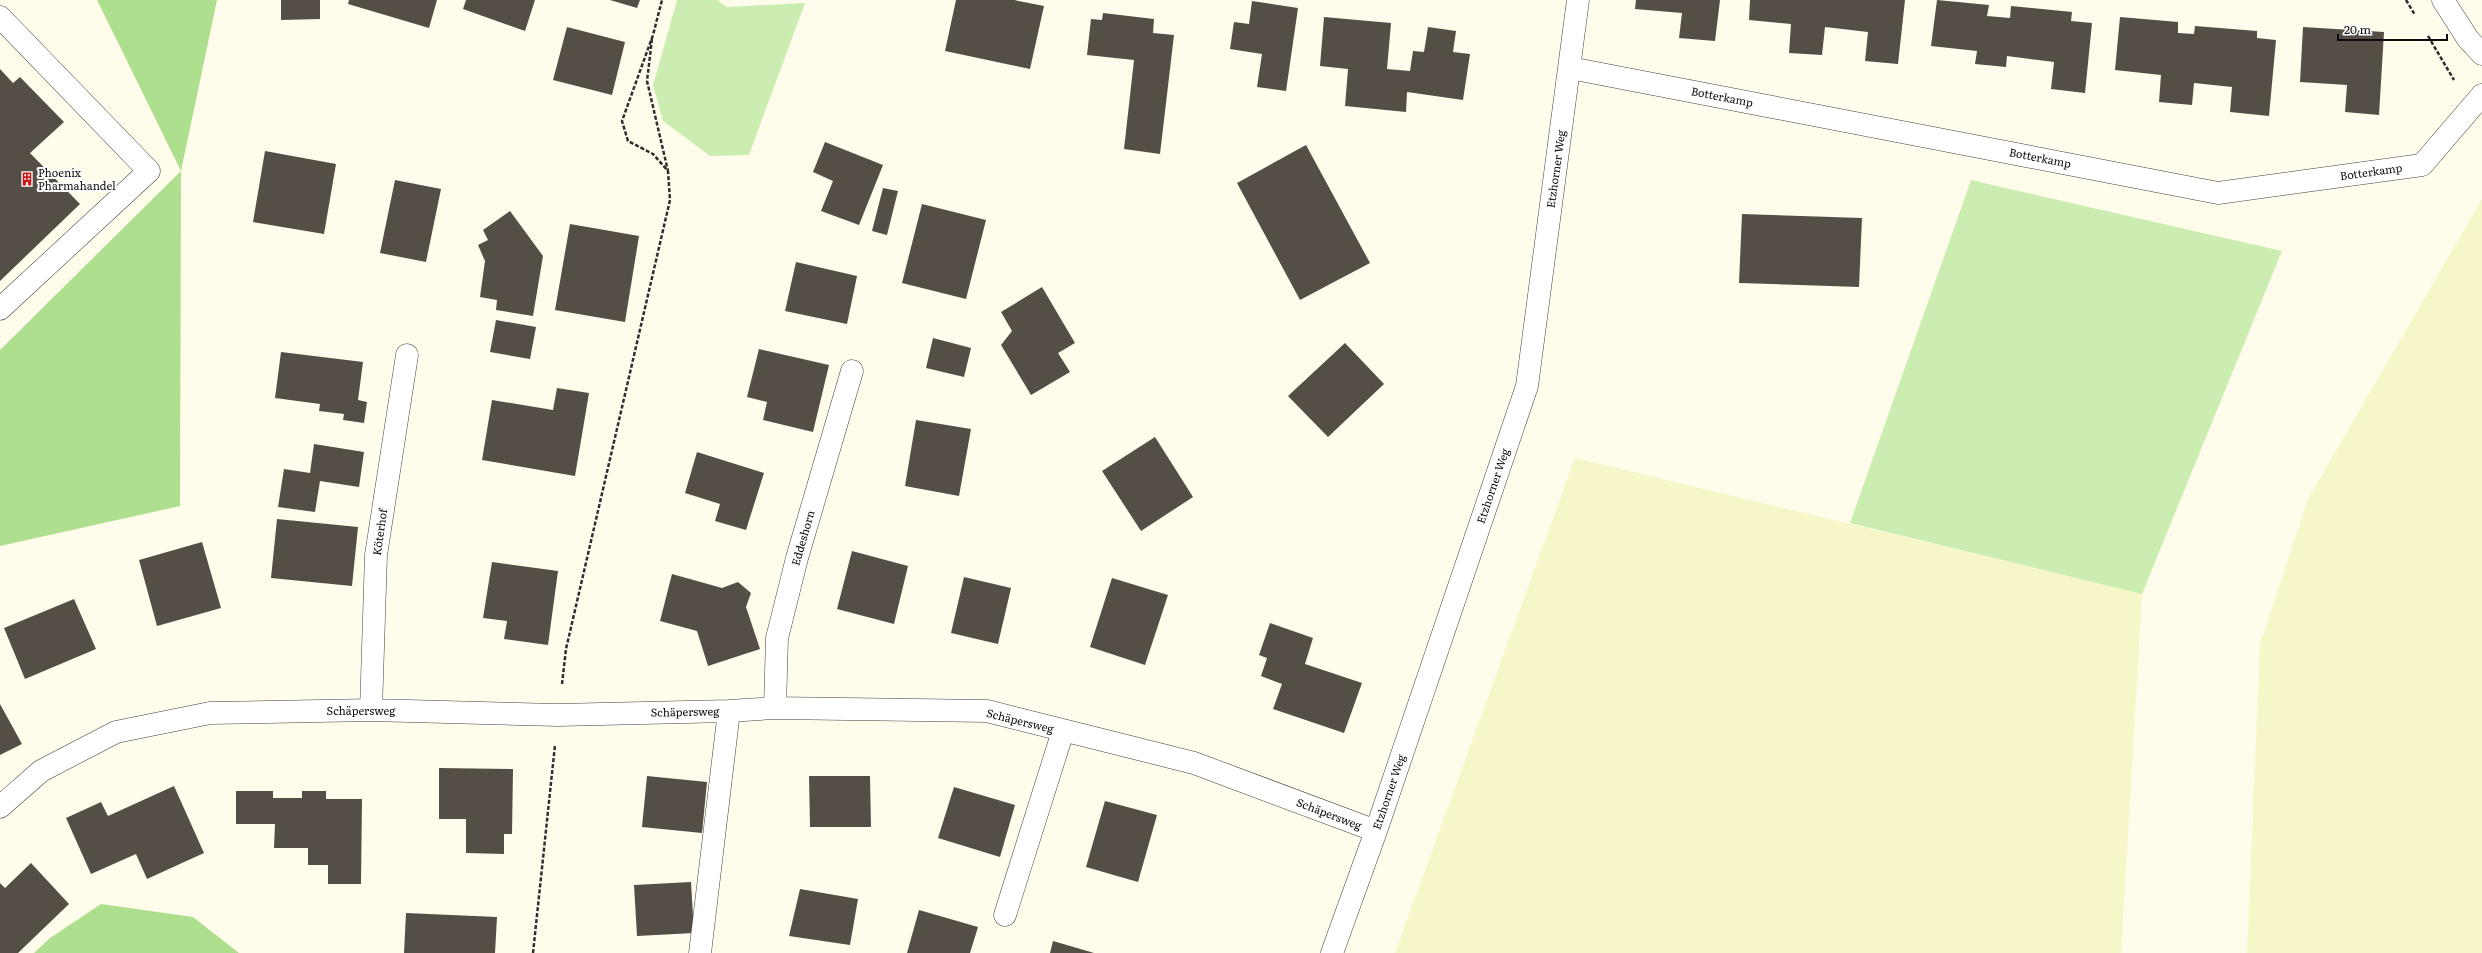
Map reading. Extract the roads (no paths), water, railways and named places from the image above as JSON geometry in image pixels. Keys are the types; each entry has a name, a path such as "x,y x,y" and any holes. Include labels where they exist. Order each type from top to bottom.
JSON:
{"street":[{"name":"Etzhorner Weg","path":"1332,953 1376,831 1527,386 1578,0"},
{"path":"2443,0 2468,39 2482,54"},
{"path":"0,17 149,172 0,309"},
{"name":"Botterkamp","path":"1570,68 2218,193 2422,165 2476,102"},
{"name":"Köterhof","path":"371,710 376,555 407,355"},
{"name":"Eddeshorn","path":"775,708 777,638 797,558 852,371"},
{"name":"Schäpersweg","path":"0,807 41,771 116,732 210,713 371,710 558,714 729,711 775,708 986,711 1194,763 1376,831"},
{"path":"700,953 729,711"},
{"path":"1005,915 1063,731"}],"place":[{"name":"Phoenix Pharmahandel","path":"27,179"}]}
